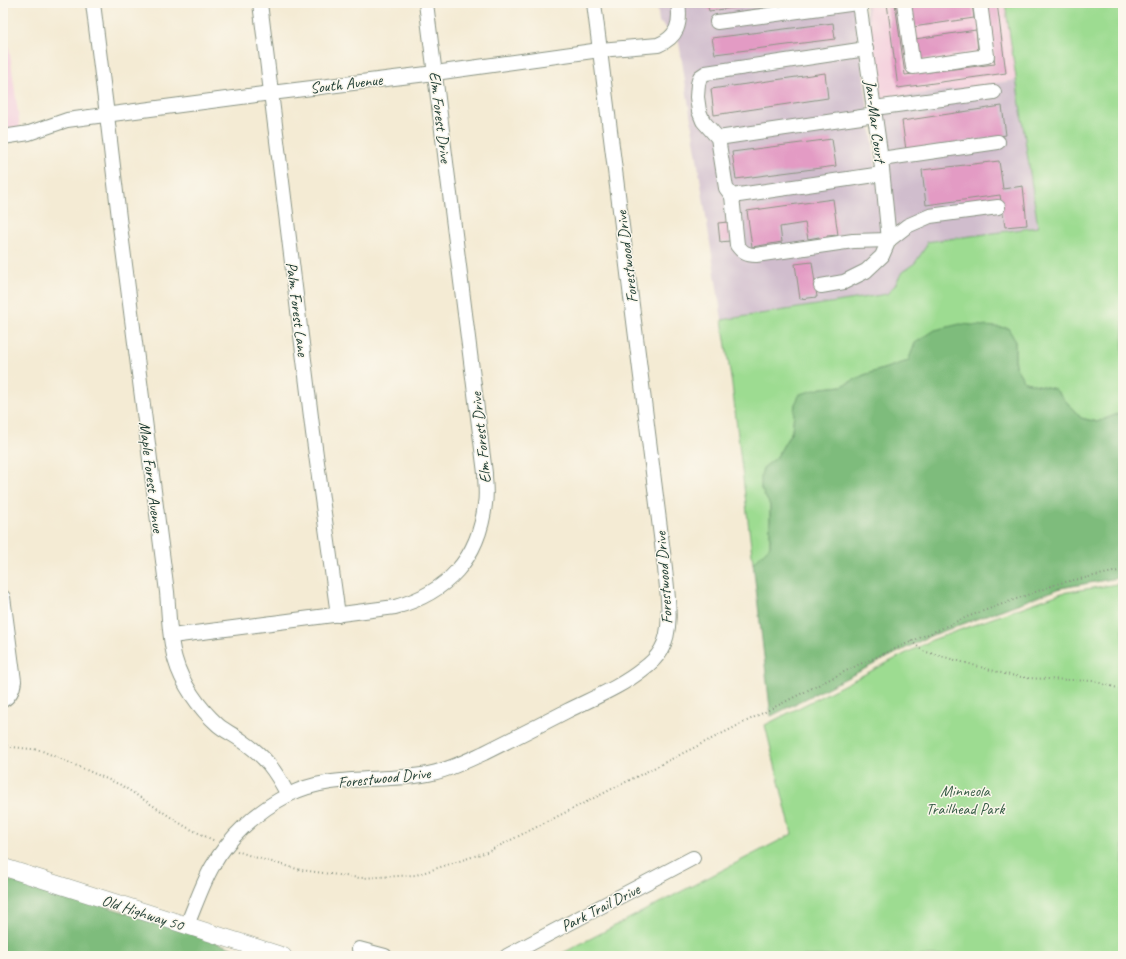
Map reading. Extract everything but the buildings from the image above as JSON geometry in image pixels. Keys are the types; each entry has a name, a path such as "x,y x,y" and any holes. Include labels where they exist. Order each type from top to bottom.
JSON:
{"main road":[{"name":"Old Highway 50","path":"3,867 283,956"}],"street":[{"name":"Maple Forest Avenue","path":"93,3 175,659 180,673 204,712 220,726 261,755 270,764 288,795"},
{"name":"Palm Forest Lane","path":"260,3 338,615"},
{"name":"Elm Forest Drive","path":"172,636 338,615 395,607 411,603 428,595 443,585 457,572 477,541 486,502 485,473 426,3"},
{"name":"Forestwood Drive","path":"187,925 211,869 226,846 249,822 288,795 306,788 324,784 351,780 394,779 443,771 505,743 622,683 643,670 653,661 662,649 666,639 669,608 666,568 594,3"},
{"name":"South Avenue","path":"3,137 29,133 67,120 271,92 435,73 600,50 658,45 665,42 676,30 680,13 678,3"},
{"path":"717,22 858,3"},
{"name":"Jan-Mar Court","path":"858,3 875,112 889,240"},
{"path":"904,3 913,67 987,56 980,3"},
{"path":"866,49 706,73 700,78 697,96 699,111 703,121 718,138 726,188 732,196 738,245 741,250 747,254 756,255 853,241 889,240"},
{"path":"718,138 994,92"},
{"path":"881,159 998,142"},
{"path":"732,196 882,174"},
{"path":"822,286 844,282 866,271 882,256 889,240 907,226 930,216 998,207"},
{"path":"3,596 14,681 13,689 9,696 3,700"},
{"name":"Park Trail Drive","path":"507,956 693,858"},
{"path":"359,949 385,956"}],"path":[{"path":"3,746 40,750 121,785 186,827 226,846 254,857 301,870 360,878 416,874 487,852 858,665 966,617 1060,584 1123,570"},
{"path":"911,641 923,651 1005,674 1026,678 1093,681 1123,689"}],"shaded area":[{"path":"3,3 20,128 3,130"},
{"path":"657,3 672,3 673,20 669,30 659,22"},
{"path":"684,3 854,3 885,247 896,246 865,3 867,3 881,100 1017,80 1038,228 927,242 927,245 915,263 902,272 895,285 887,294 722,320 679,42 677,40 684,29 686,19"},
{"path":"867,3 1005,3 1017,80 881,100"}],"green space":[{"path":"1005,3 1123,3 1123,412 1097,422 1081,418 1055,389 1025,382 1015,366 1015,340 915,343 909,361 864,375 842,386 822,388 795,404 792,431 776,458 763,468 761,489 770,505 770,546 753,563 732,385 722,320 887,294 895,285 902,272 915,263 927,245 926,242 1038,227"},
{"path":"960,324 1008,328 1015,340 1015,366 1025,382 1055,389 1081,418 1097,422 1123,412 1123,577 1061,588 930,636 771,716 753,563 770,546 770,505 761,489 761,475 763,468 776,458 792,431 795,404 800,394 822,388 842,386 864,375 908,361 915,343 935,330"},
{"name":"Minneola Trailhead Park","path":"1123,583 1123,956 557,956 792,834 765,725 932,640 1062,593"},
{"path":"3,879 70,895 190,933 254,956 3,956"}]}
